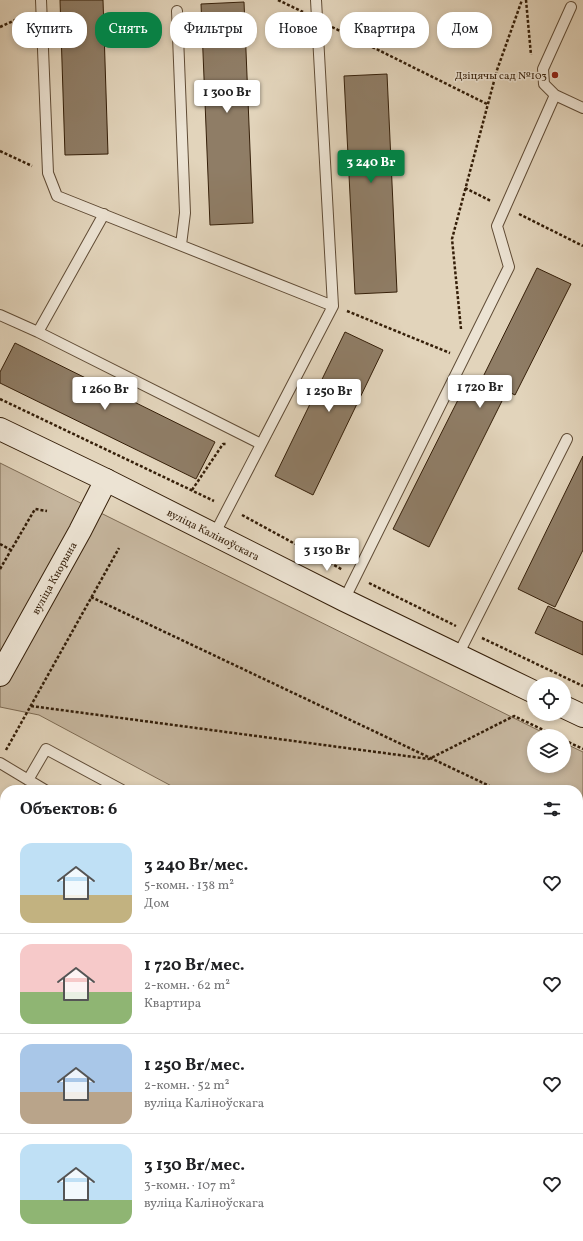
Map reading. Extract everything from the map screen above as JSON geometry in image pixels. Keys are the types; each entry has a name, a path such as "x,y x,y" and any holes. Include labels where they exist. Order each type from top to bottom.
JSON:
{"main road":[{"name":"вуліца Каліноўскага","path":"0,429 106,480 344,600 527,689"},
{"name":"вуліца Кнорына","path":"2,667 80,531 106,480"},
{"path":"571,710 583,716"}],"lane":[{"path":"316,0 317,12"},
{"path":"41,4 48,173 57,196 333,306"},
{"path":"571,7 543,69 544,84 555,95 583,108"},
{"path":"177,11 185,213 182,245"},
{"path":"214,535 333,306 319,48"},
{"path":"344,600 509,267 497,226 555,95"},
{"path":"38,332 104,214"},
{"path":"0,315 38,332 261,444"},
{"path":"458,655 567,440"},
{"path":"28,780 46,749 113,785"},
{"path":"2,759 36,785"}],"path":[{"path":"278,0 303,12"},
{"path":"333,306 464,359 452,239 487,104 497,70 522,0"},
{"path":"526,0 531,57"},
{"path":"0,27 41,4"},
{"path":"332,26 487,104"},
{"path":"0,151 48,173"},
{"path":"465,188 583,246"},
{"path":"0,399 228,507 356,577 583,686"},
{"path":"192,490 223,444 261,444"},
{"path":"0,569 35,509 47,511"},
{"path":"0,544 11,550"},
{"path":"2,759 119,548"},
{"path":"91,597 429,759 487,785"},
{"path":"31,706 429,759 514,716 541,729"},
{"path":"571,743 583,749"}],"shaded area":[{"path":"0,463 536,729 527,729 527,773 571,773 571,746 583,752 583,785 170,785 39,715 0,707"}],"building":[{"path":"60,0 103,0 103,12 95,12 95,48 105,48 108,154 65,155 62,48 87,48 87,12 60,12"},
{"path":"244,2 244,12 201,12 201,4"},
{"path":"203,48 246,48 253,223 210,225"},
{"path":"387,74 397,292 355,294 344,76"},
{"path":"537,268 571,284 515,395 507,391 429,547 393,529 465,386 476,391"},
{"path":"345,332 383,350 313,495 275,476"},
{"path":"15,343 215,442 196,479 0,383 0,372"},
{"path":"583,456 583,550 555,607 518,589"},
{"path":"548,606 583,622 583,655 535,633"}],"place":[{"name":"Дзіцячы сад №103","path":"555,75"}]}
